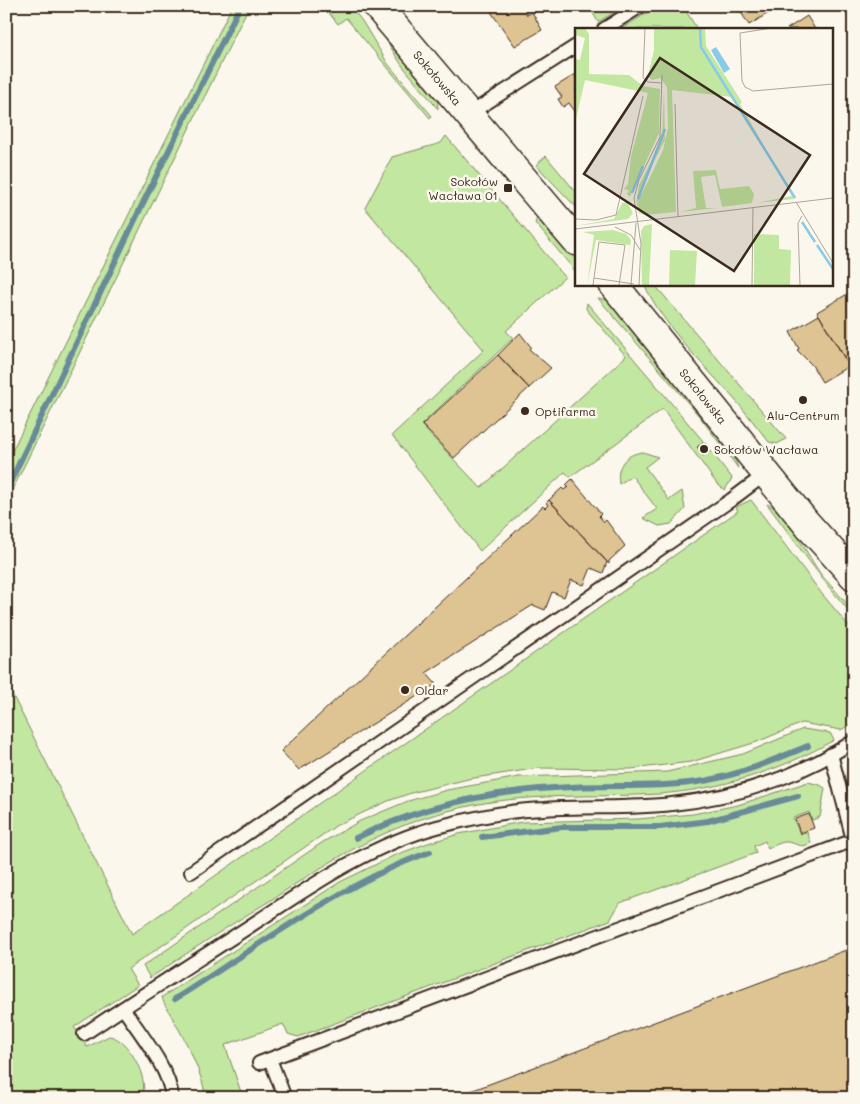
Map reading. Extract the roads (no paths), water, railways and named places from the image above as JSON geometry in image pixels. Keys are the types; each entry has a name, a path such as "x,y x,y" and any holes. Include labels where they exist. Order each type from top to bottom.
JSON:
{"street":[{"name":"Sokołowska","path":"377,6 575,240"},
{"name":"Sokołowska","path":"614,285 767,473 854,576"}],"lane":[{"path":"606,28 641,6"},
{"path":"469,114 575,47"},
{"path":"192,872 731,500 767,473"},
{"path":"84,1034 345,866 414,835 478,818 520,811 653,806 709,799 785,778 854,741"},
{"path":"285,1098 264,1061 853,840 832,754"},
{"path":"123,1008 163,1069 171,1089 172,1098"}],"waterway":[{"path":"6,491 143,203 240,6"},
{"path":"356,838 381,826 461,801 544,789 704,781 744,771 808,746"},
{"path":"482,837 562,827 660,827 708,821 798,796"},
{"path":"175,999 331,899 397,865 430,852"}],"place":[{"name":"Sokołów Wacława 01","path":"508,188"},
{"name":"Alu-Centrum","path":"803,400"},
{"name":"Optifarma","path":"525,411"},
{"name":"Sokołów Wacława","path":"704,449"},
{"name":"Oldar","path":"405,690"}]}
